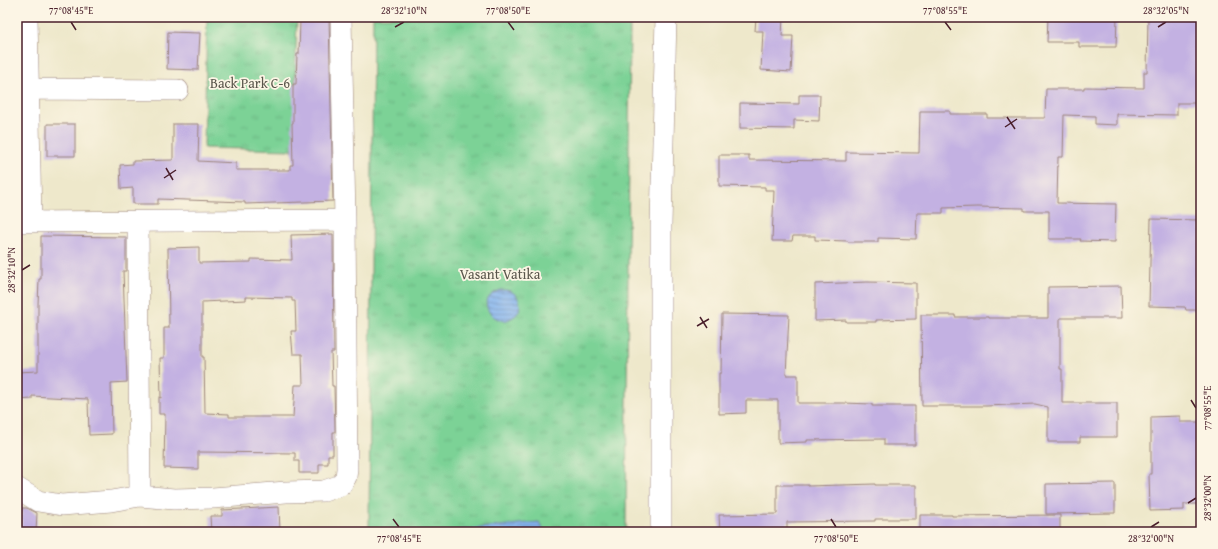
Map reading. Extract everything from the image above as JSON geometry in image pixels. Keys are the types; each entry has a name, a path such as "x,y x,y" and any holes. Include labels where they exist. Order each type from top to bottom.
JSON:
{"street":[{"path":"27,17 28,89 24,222 345,220"},
{"path":"17,488 38,501 62,506 140,496 174,499 213,498 286,492 324,491 341,485 346,477 347,469 345,220 341,17"},
{"path":"661,532 661,232 666,17"},
{"path":"28,89 178,90"},
{"path":"138,222 140,496"}],"green space":[{"name":"Back Park C-6","path":"207,17 297,17 293,150 204,148"},
{"name":"Vasant Vatika","path":"373,17 630,17 626,532 369,532"}],"water":[{"path":"501,290 508,290 516,295 520,305 516,315 504,321 497,319 492,315 488,311 487,306 489,297"},
{"path":"539,522 545,532 448,532 449,531"}],"building":[{"path":"317,17 329,17 333,201 245,204 245,202 158,199 158,204 133,204 133,188 121,189 120,165 133,164 133,161 173,160 173,124 199,124 198,161 236,163 236,170 290,170 290,165 293,165 293,84 296,84 300,20 317,20"},
{"path":"756,17 783,17 782,36 793,36 791,72 761,70 763,31 755,31"},
{"path":"1048,17 1117,17 1116,47 1079,47 1079,42 1047,42"},
{"path":"1148,17 1201,19 1201,103 1177,103 1177,115 1117,114 1117,125 1095,124 1095,116 1064,115 1063,157 1058,157 1057,203 1116,204 1115,242 1080,241 1081,239 1049,239 1049,211 1024,211 1024,208 977,207 943,208 943,213 917,213 916,239 878,238 878,242 848,242 815,240 815,236 793,236 792,241 772,241 774,190 765,190 765,187 719,186 719,155 749,155 749,160 846,161 846,152 919,153 920,111 950,111 950,114 987,114 987,118 1045,118 1046,89 1084,89 1084,87 1144,88 1144,72 1147,72"},
{"path":"168,32 200,33 198,70 167,69"},
{"path":"799,95 820,95 819,121 794,120 794,129 740,128 740,103 799,104"},
{"path":"47,124 75,124 75,156 47,156"},
{"path":"1151,219 1201,220 1201,310 1186,310 1185,307 1149,306"},
{"path":"333,234 334,352 331,352 332,386 334,386 335,432 333,432 333,455 328,455 328,464 319,464 319,473 299,473 299,461 295,461 295,453 198,452 198,469 164,468 165,414 159,414 159,397 161,398 160,358 164,358 164,328 169,328 168,248 199,247 199,263 251,262 251,259 292,260 291,235","holes":["246,297 292,298 292,301 295,301 296,331 291,331 293,354 302,354 303,385 295,385 293,417 229,417 229,414 205,413 204,357 202,357 202,302 246,300"]},
{"path":"41,236 126,237 126,271 123,271 127,382 111,383 112,434 89,435 88,399 32,396 32,399 17,400 17,372 38,371 38,305 39,279 41,279"},
{"path":"867,282 916,283 916,319 876,320 876,322 846,322 846,320 815,321 815,284"},
{"path":"1121,286 1122,318 1060,318 1062,403 1117,403 1117,437 1080,437 1080,442 1048,442 1048,407 1035,404 922,406 921,315 955,315 955,317 988,318 1048,318 1048,287"},
{"path":"722,314 789,315 786,375 798,375 798,403 915,406 915,445 884,445 884,439 807,440 807,442 778,443 778,400 746,400 746,413 719,414 719,373 721,373"},
{"path":"1180,416 1180,422 1201,422 1201,504 1184,504 1184,510 1150,511 1149,474 1151,474 1151,417"},
{"path":"1115,483 1115,513 1046,514 1046,484"},
{"path":"875,484 916,485 916,519 787,522 787,532 720,532 719,515 777,514 777,485 808,486"},
{"path":"279,507 280,532 211,532 210,516 222,516 222,510"},
{"path":"22,508 27,508 37,513 36,532 21,532"},
{"path":"920,515 1060,515 1060,532 920,532"}]}
